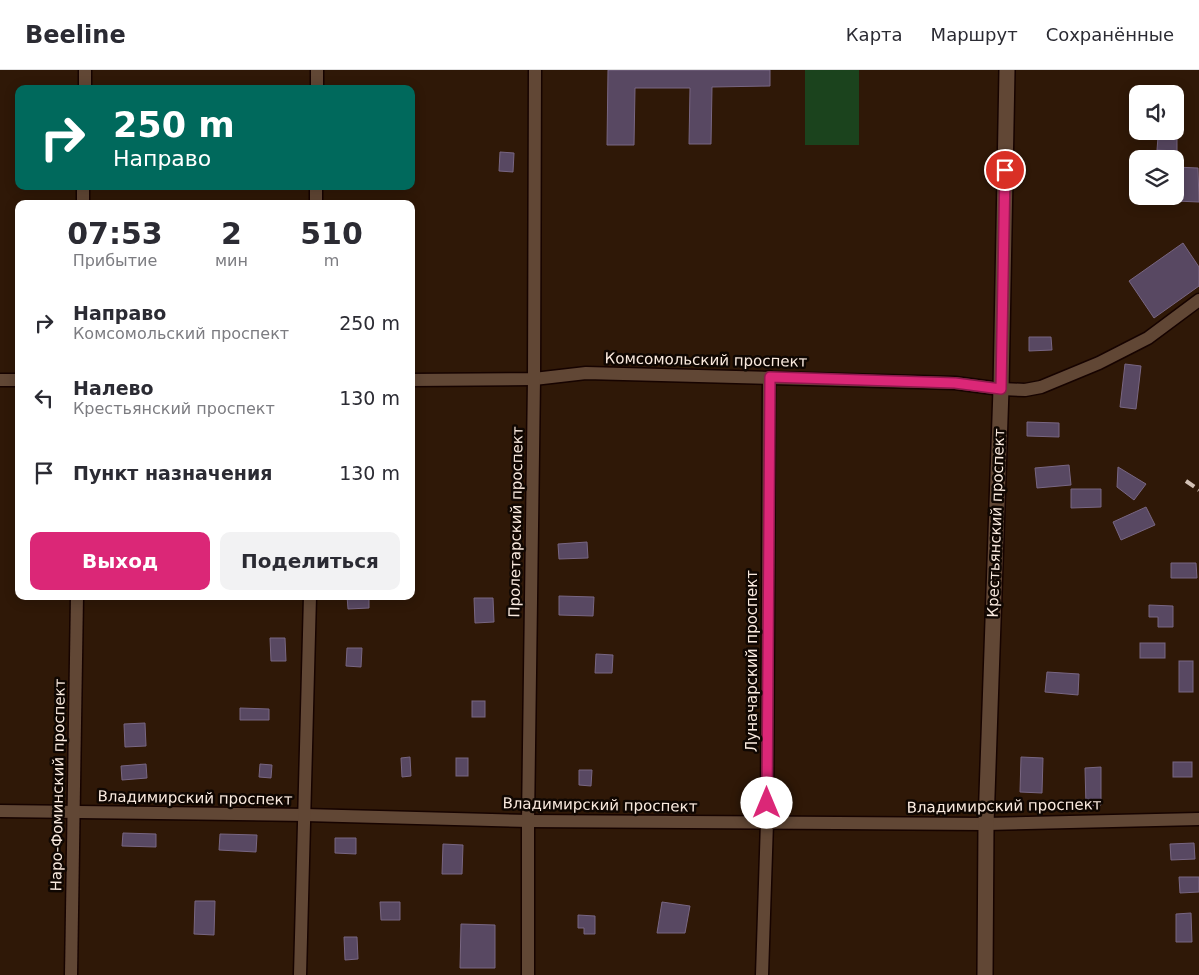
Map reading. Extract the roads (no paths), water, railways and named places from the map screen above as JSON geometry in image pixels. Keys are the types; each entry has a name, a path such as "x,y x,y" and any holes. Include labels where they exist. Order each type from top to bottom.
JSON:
{"street":[{"path":"85,70 85,85"},
{"path":"317,70 317,85"},
{"name":"Пролетарский проспект","path":"528,975 535,70"},
{"name":"Крестьянский проспект","path":"985,975 986,824 1001,389 1007,70"},
{"name":"Комсомольский проспект","path":"415,380 534,379 586,373 955,383 1026,390 1041,387 1099,363 1148,338 1199,300"},
{"name":"Луначарский проспект","path":"762,975 767,822 770,377"},
{"path":"0,380 15,380"},
{"name":"Наро-Фоминский проспект","path":"70,975 77,600"},
{"path":"300,975 310,600"},
{"name":"Владимирский проспект","path":"0,812 305,815 528,821 986,824 1199,819"}],"railway":[{"path":"1186,481 1199,490"}]}
